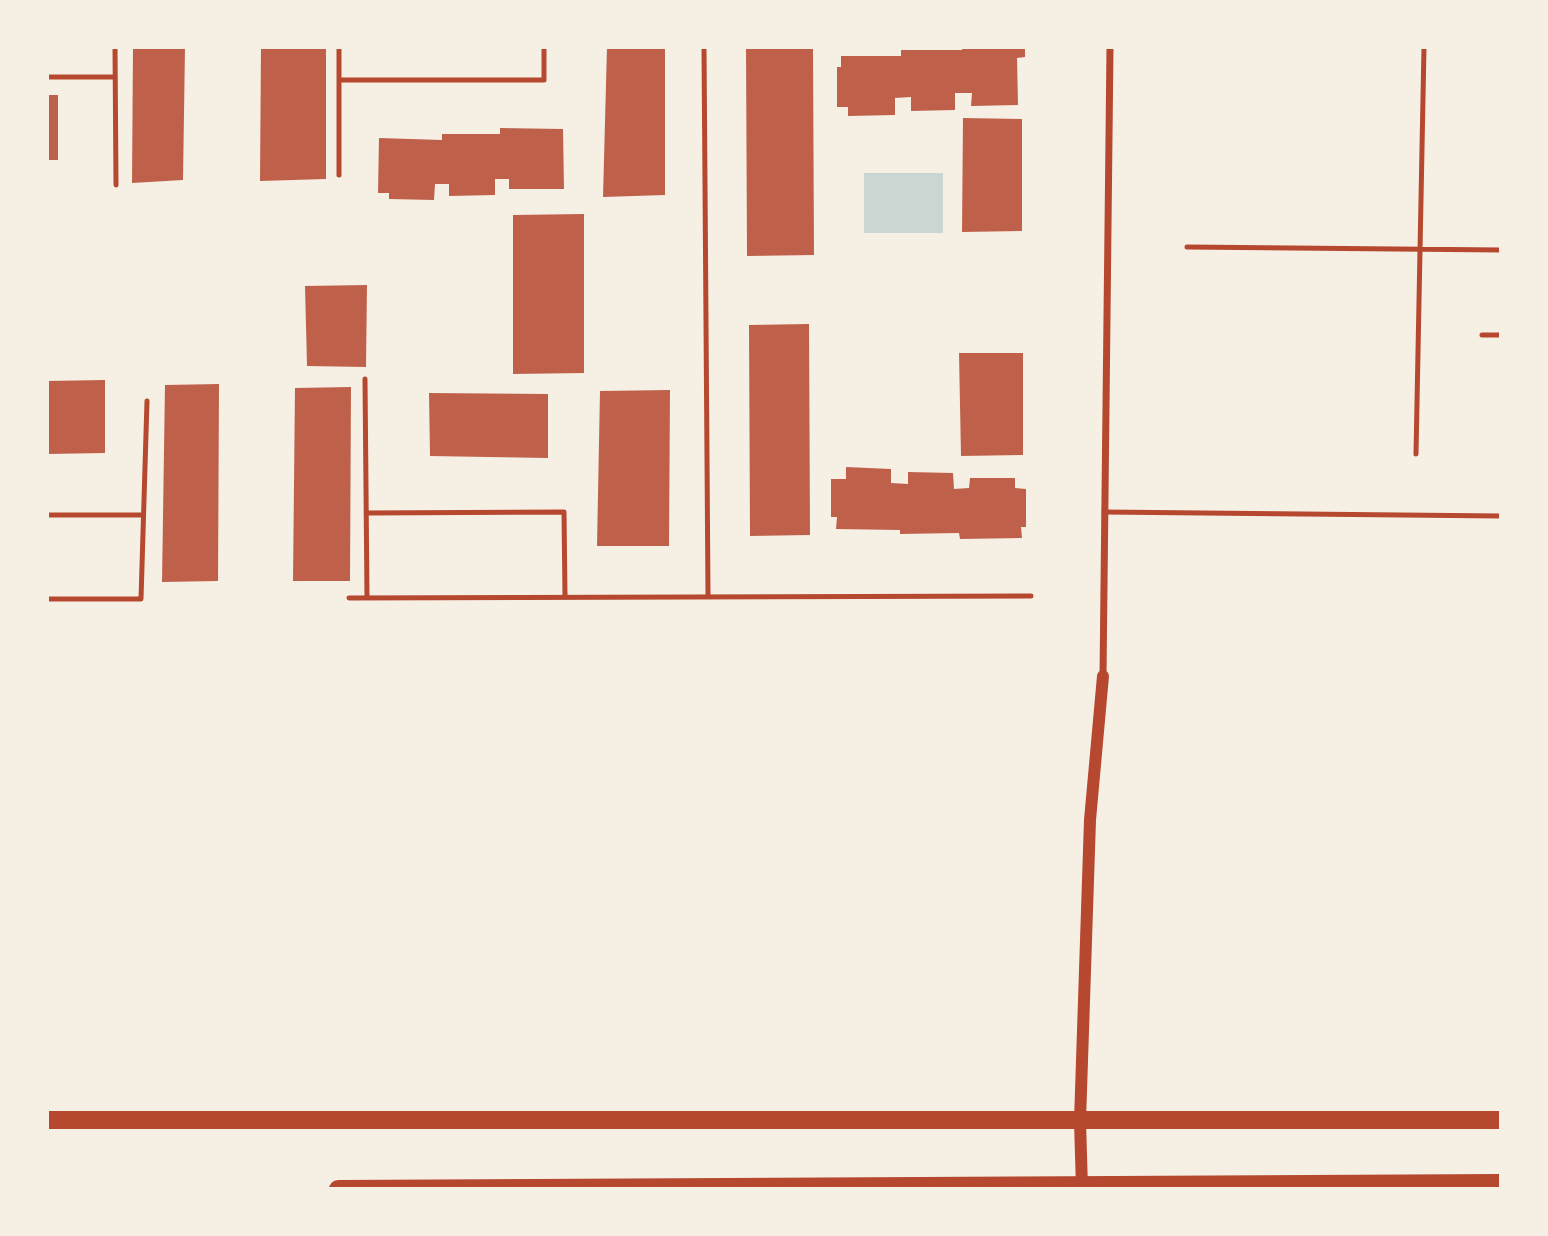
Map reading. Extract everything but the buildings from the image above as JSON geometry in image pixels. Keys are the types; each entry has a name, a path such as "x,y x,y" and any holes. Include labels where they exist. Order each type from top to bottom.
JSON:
{"main road":[{"path":"47,1120 1501,1120"},
{"path":"338,1189 1501,1183"}],"street":[{"path":"1082,1187 1080,1121 1090,820 1103,676 1110,295 1110,47"}],"lane":[{"path":"115,47 116,185"},
{"path":"339,47 339,175"},
{"path":"339,80 544,80 544,47"},
{"path":"704,47 708,595"},
{"path":"1416,454 1424,47"},
{"path":"47,77 115,77"},
{"path":"1187,247 1501,250"},
{"path":"1482,335 1501,335"},
{"path":"366,379 367,597"},
{"path":"47,599 141,599 147,401"},
{"path":"366,513 564,512 565,596"},
{"path":"1104,512 1501,516"},
{"path":"47,516 143,516"},
{"path":"349,597 1031,596"}],"shaded area":[{"path":"864,173 943,173 943,233 864,233"}]}
